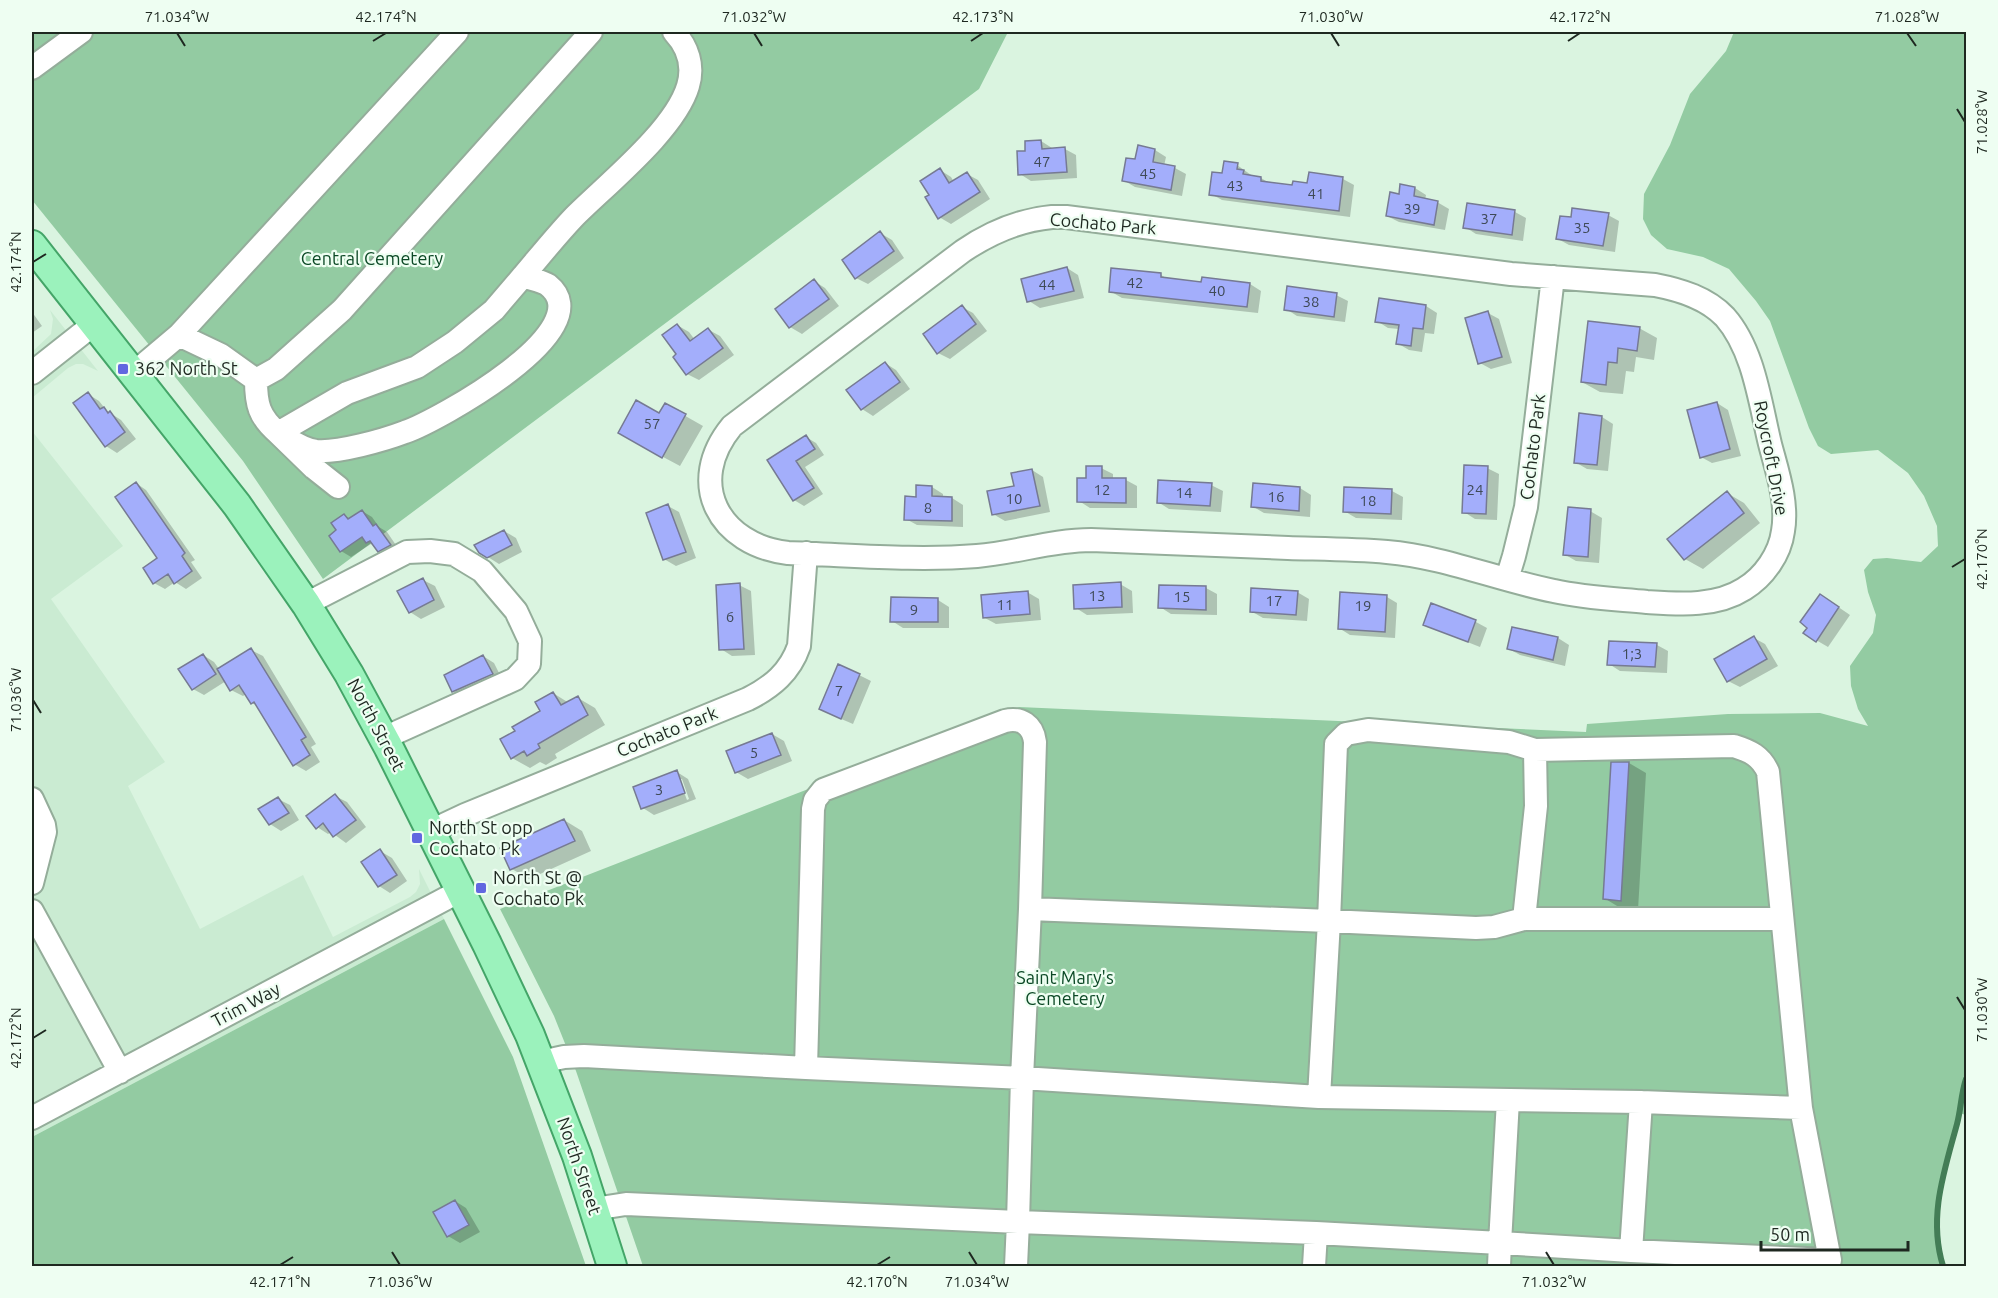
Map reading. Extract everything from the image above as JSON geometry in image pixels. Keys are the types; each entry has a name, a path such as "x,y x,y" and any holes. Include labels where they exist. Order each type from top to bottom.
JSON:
{"main road":[{"name":"North Street","path":"32,245 237,505 306,604 349,674 431,831 541,1062 577,1156 612,1266"}],"street":[{"path":"32,68 81,32"},
{"path":"134,373 178,335 457,32"},
{"path":"256,380 276,369 342,310 590,32"},
{"path":"279,433 347,393 417,367 454,342 494,310 573,218 664,127 679,107 688,86 691,69 688,51 674,32"},
{"name":"Cochato Park","path":"1594,598 1553,591 1443,560 1386,552 1090,540 1062,542 1015,552 975,557 935,558 776,551 744,538 726,522 714,502 709,482 718,445 732,426 979,240 1009,226 1038,218 1066,217 1511,274 1621,283"},
{"path":"256,380 258,406 269,426 303,447 315,450 348,447 405,432 443,416 474,396 521,361 548,335 559,317 559,305 555,295 548,285 522,276"},
{"name":"Cochato Park","path":"1507,579 1526,507 1553,277"},
{"name":"Roycroft Drive","path":"1594,598 1679,604 1727,597 1740,592 1761,576 1776,553 1784,530 1782,492 1757,387 1744,348 1732,327 1715,308 1686,293 1655,285 1621,283"},
{"path":"32,374 94,324"},
{"path":"178,335 221,355 256,380"},
{"path":"279,433 338,488"},
{"path":"306,604 390,559 408,552 430,551 454,554 482,571 516,611 530,641 529,664 515,679 384,738"},
{"name":"Cochato Park","path":"431,831 748,699 771,685 788,668 799,646 806,553"},
{"path":"806,1068 814,800 823,790 1005,721 1015,719 1025,723 1032,731 1035,742 1017,1266"},
{"path":"594,1209 626,1204 1316,1233 1830,1263 1802,1108 1768,772 1758,756 1749,750 1734,746 1535,750 1509,742 1368,730 1346,734 1336,744 1319,1097"},
{"path":"1524,919 1536,806 1535,750"},
{"path":"32,799 45,832 32,883"},
{"name":"Trim Way","path":"32,1118 460,891"},
{"path":"1030,909 1476,928 1494,927 1524,919 1782,919"},
{"path":"32,911 120,1072"},
{"path":"541,1062 584,1056 1022,1078 1319,1097 1641,1102 1802,1108"},
{"path":"1499,1266 1508,1100"},
{"path":"1631,1251 1641,1102"},
{"path":"1314,1266 1316,1233"}],"shaded area":[{"path":"50,310 98,371 83,364 76,364 32,398 32,352 51,334 53,319"},
{"path":"32,431 123,546 51,599 165,762 128,786 200,929 303,875 333,937 410,897 420,884 419,869 444,919 32,1137"}],"green space":[{"name":"Central Cemetery","path":"32,32 1008,32 979,89 323,579 243,461 32,200"},
{"name":"Saint Mary's Cemetery","path":"1734,32 1966,32 1966,1115 1959,1113 1941,1179 1937,1223 1943,1266 643,1266 576,1071 554,1016 500,909 1019,707 1586,732 1587,724 1728,714 1820,713 1868,726 1858,709 1851,686 1850,666 1873,633 1876,615 1868,592 1864,570 1873,559 1887,558 1921,562 1938,546 1937,526 1924,496 1908,473 1878,450 1831,454 1818,446 1809,428 1770,321 1756,301 1729,269 1703,257 1667,249 1651,235 1643,219 1644,194 1670,145 1690,94 1726,51"},
{"path":"444,919 513,1057 586,1266 32,1266 32,1137"}],"building":[{"path":"1041,140 1042,149 1065,147 1067,172 1018,175 1017,151 1025,151 1025,141"},
{"path":"1138,145 1155,149 1153,162 1175,166 1171,190 1122,181 1126,158 1135,159"},
{"path":"1224,161 1238,163 1237,169 1244,170 1243,174 1261,177 1261,181 1292,185 1293,181 1307,183 1309,172 1343,177 1339,211 1209,195 1212,172 1222,173"},
{"path":"940,168 949,183 967,172 980,192 938,219 925,197 929,195 920,181"},
{"path":"1400,184 1415,187 1414,196 1438,201 1434,225 1386,216 1390,192 1399,194"},
{"path":"1467,203 1515,210 1512,235 1463,228"},
{"path":"1572,208 1609,213 1603,246 1556,239 1560,216 1571,217"},
{"path":"880,231 894,251 855,279 842,260"},
{"path":"1067,267 1074,291 1027,302 1021,279"},
{"path":"1111,268 1161,273 1161,277 1201,282 1202,277 1250,283 1247,307 1109,292"},
{"path":"814,279 829,299 789,328 775,309"},
{"path":"1287,286 1337,293 1334,317 1284,310"},
{"path":"1379,298 1426,305 1423,329 1413,328 1411,346 1396,344 1399,325 1375,322"},
{"path":"962,305 976,324 937,354 923,334"},
{"path":"1488,311 1502,357 1478,364 1465,318"},
{"path":"1588,321 1640,327 1637,351 1618,348 1617,363 1608,362 1606,385 1581,382"},
{"path":"677,324 690,341 708,328 723,348 686,375 673,357 676,354 662,335"},
{"path":"885,362 900,382 861,410 846,390"},
{"path":"88,392 100,409 104,407 108,413 110,411 125,432 105,447 73,403"},
{"path":"636,400 659,413 665,403 686,414 662,458 618,433"},
{"path":"1717,402 1730,449 1700,458 1687,410"},
{"path":"1579,413 1602,416 1597,465 1574,463"},
{"path":"806,435 815,449 796,461 814,488 793,501 767,460"},
{"path":"1464,465 1488,466 1486,514 1462,513"},
{"path":"1086,466 1102,466 1102,478 1126,478 1126,503 1077,502 1077,478 1086,478"},
{"path":"1032,469 1040,506 992,515 987,491 1014,486 1011,473"},
{"path":"1158,480 1212,483 1210,506 1157,503"},
{"path":"136,482 185,553 182,556 192,571 174,584 168,574 153,584 143,568 157,558 115,497"},
{"path":"1253,483 1300,487 1299,511 1251,507"},
{"path":"916,485 932,486 932,496 952,497 952,521 904,520 905,496 916,497"},
{"path":"1344,487 1392,489 1391,514 1343,512"},
{"path":"1727,491 1744,513 1684,560 1667,539"},
{"path":"668,504 686,552 663,560 646,513"},
{"path":"1568,507 1591,509 1588,557 1563,555"},
{"path":"362,510 373,526 376,524 391,545 378,552 370,541 366,543 362,537 340,552 329,536 336,530 331,523 344,514 348,519"},
{"path":"504,530 512,545 487,558 479,553 474,545"},
{"path":"423,578 434,600 409,613 397,591"},
{"path":"1121,582 1122,607 1074,609 1073,585"},
{"path":"740,583 744,649 719,650 716,585"},
{"path":"1159,585 1206,586 1206,610 1158,608"},
{"path":"1251,588 1298,591 1296,615 1250,612"},
{"path":"1028,591 1030,614 983,618 981,595"},
{"path":"1340,592 1387,595 1385,632 1338,629"},
{"path":"1820,594 1839,607 1816,642 1803,633 1807,628 1800,622"},
{"path":"891,597 938,598 938,622 890,622"},
{"path":"1431,603 1476,620 1468,642 1423,625"},
{"path":"1512,627 1558,637 1553,660 1507,649"},
{"path":"1754,636 1767,659 1727,682 1714,659"},
{"path":"1609,641 1657,643 1655,667 1607,665"},
{"path":"251,648 306,737 301,740 310,755 293,766 254,702 251,704 239,685 230,691 217,669"},
{"path":"203,654 216,674 192,690 178,669"},
{"path":"483,655 493,674 452,692 444,675"},
{"path":"838,664 860,674 841,719 819,709"},
{"path":"553,692 561,705 578,696 588,715 538,744 540,748 527,756 524,751 511,759 500,739 515,731 512,727 540,711 535,702"},
{"path":"772,733 781,755 735,773 726,751"},
{"path":"1611,762 1629,762 1621,901 1603,899"},
{"path":"677,770 685,793 641,809 633,787"},
{"path":"335,794 356,820 333,837 323,823 316,829 306,816"},
{"path":"278,797 289,813 269,825 258,809"},
{"path":"564,819 575,841 510,870 500,848"},
{"path":"380,849 397,875 378,887 361,862"},
{"path":"455,1200 469,1225 447,1237 433,1212"}],"waterway":[{"path":"1943,1266 1937,1230 1939,1195 1966,1079"}],"place":[{"name":"362 North St","path":"123,369"},
{"name":"North St opp Cochato Pk","path":"417,838"},
{"name":"North St @ Cochato Pk","path":"481,888"}]}
